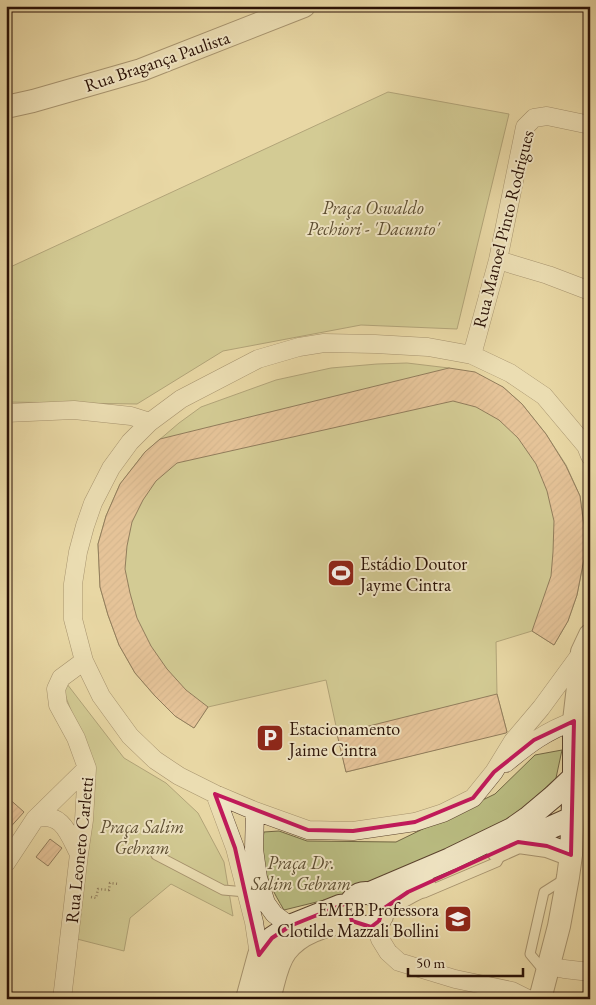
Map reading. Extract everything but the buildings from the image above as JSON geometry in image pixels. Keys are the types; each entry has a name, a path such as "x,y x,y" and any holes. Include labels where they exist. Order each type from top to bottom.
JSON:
{"street":[{"name":"Rua Bragança Paulista","path":"6,107 141,70 304,6"},
{"name":"Rua Manoel Pinto Rodrigues","path":"472,354 498,260 525,127 534,118 547,116 590,125"},
{"path":"498,260 548,275 590,291"},
{"path":"586,644 541,708 514,741 494,772 473,798 443,813 415,822 353,831 308,830 256,811 179,776 142,749 130,736 101,696 84,660 73,619 73,584 82,535 93,503 111,468 130,442 150,422 181,399 258,359 298,347 324,343 384,344 428,347 472,354 510,373 544,396 586,446 590,456"},
{"path":"6,413 74,410 131,416 150,422"},
{"path":"540,999 559,926 571,855 574,721 586,644"},
{"name":"Rua Leoneto Carletti","path":"62,999 78,854 84,820 87,768 76,738 58,705 56,689 61,678 84,660"},
{"path":"494,772 534,740 557,727 574,721"},
{"path":"6,863 35,819 87,768"},
{"path":"247,999 259,955 272,938 290,926 340,906 350,913 360,927 370,927 376,909 450,859 512,829 542,806 574,777"},
{"path":"216,794 235,848 254,922 259,955"},
{"path":"256,811 254,849 258,878 266,904 274,914 290,926"},
{"path":"35,819 49,817 58,821 66,828 78,854"},
{"path":"376,909 408,892 572,818"},
{"path":"511,845 547,846 571,855"},
{"path":"269,999 285,952 296,940 350,913 355,896 365,893 376,909 380,938 388,952 399,962 455,979 512,991 528,999"},
{"path":"548,970 564,969 590,972"}],"lane":[{"path":"156,855 223,890 246,892"}],"path":[{"path":"73,912 85,912 86,899 96,898 98,889 109,890 110,883 119,884"}],"highlighted area":[{"path":"574,721 571,855 547,846 518,842 408,892 383,909 379,921 371,927 352,921 347,903 290,926 272,938 259,955 235,848 215,794 308,830 353,831 415,822 473,798 494,772 534,740"}],"green space":[{"name":"Praça Oswaldo Pechiori - 'Dacunto'","path":"388,92 509,114 457,329 361,325 223,351 137,404 6,402 6,269"},
{"name":"Estádio Doutor Jayme Cintra","path":"407,363 449,368 503,387 522,404 546,434 566,465 580,496 584,526 584,559 577,595 568,621 554,645 532,631 496,642 497,694 507,732 346,772 326,680 208,707 194,728 175,716 135,673 119,645 108,615 100,587 98,544 106,516 120,484 145,452 201,407 276,380 331,368"},
{"name":"Praça Salim Gebram","path":"67,684 124,758 166,783 198,813 224,862 233,916 171,884 130,918 124,951 77,939 92,765 62,687"},
{"name":"Praça Dr. Salim Gebram","path":"562,750 556,778 512,819 349,894 284,910 270,884 262,855 264,832 279,831 307,841 396,842 495,794 535,755"}],"place":[{"name":"Estádio Doutor Jayme Cintra","path":"341,573"},
{"name":"Estacionamento Jaime Cintra","path":"270,738"},
{"name":"EMEB Professora Clotilde Mazzali Bollini","path":"458,919"}]}
